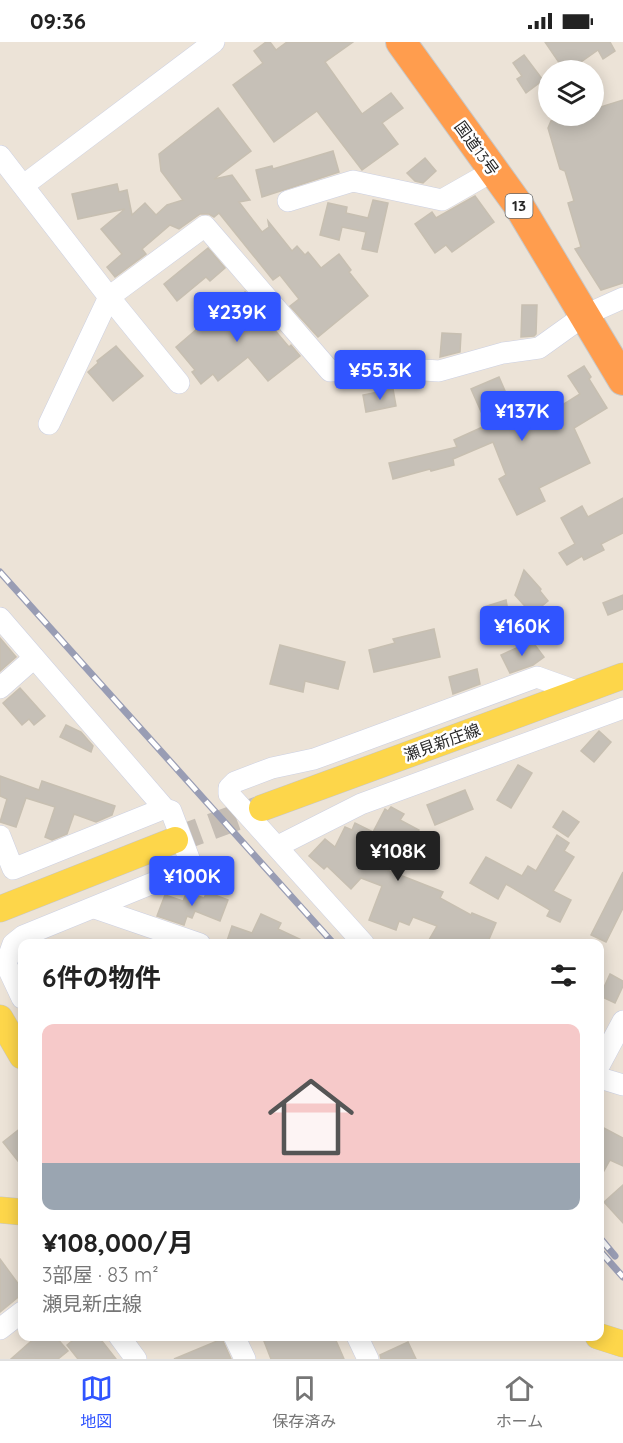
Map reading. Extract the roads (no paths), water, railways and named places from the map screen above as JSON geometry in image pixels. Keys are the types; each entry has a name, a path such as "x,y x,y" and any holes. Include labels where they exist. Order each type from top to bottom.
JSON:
{"highway":[{"name":"国道13号","path":"400,42 519,206 623,380"}],"main road":[{"name":"瀬見新庄線","path":"262,808 623,676"},
{"path":"0,909 175,840"},
{"path":"0,1018 18,1049"},
{"path":"0,1210 18,1212"},
{"path":"604,1338 623,1344"}],"street":[{"path":"24,185 214,42"},
{"path":"0,156 179,383"},
{"path":"288,201 353,181 442,200 493,171"},
{"path":"49,424 109,297 205,226 330,372 393,368 440,371 503,353 539,348 585,315 623,298"},
{"path":"0,618 165,809 171,811 190,856 189,865 180,872 19,939"},
{"path":"0,688 34,658"},
{"path":"360,939 229,794 229,788 235,782 272,768 314,759 537,677 579,692"},
{"path":"278,846 361,804 623,708"},
{"path":"0,836 7,872 165,809"},
{"path":"95,908 185,939"},
{"path":"18,940 13,944 6,964 18,990"},
{"path":"604,1057 623,1021"},
{"path":"604,1079 623,1085"},
{"path":"0,1329 18,1315"},
{"path":"123,1341 136,1359"},
{"path":"236,1341 245,1359"},
{"path":"359,1341 368,1359"}],"tunnel":[{"path":"175,840 262,808"}],"railway":[{"path":"0,572 330,939"},
{"path":"604,1243 615,1256"},
{"path":"604,1256 623,1277"}]}
